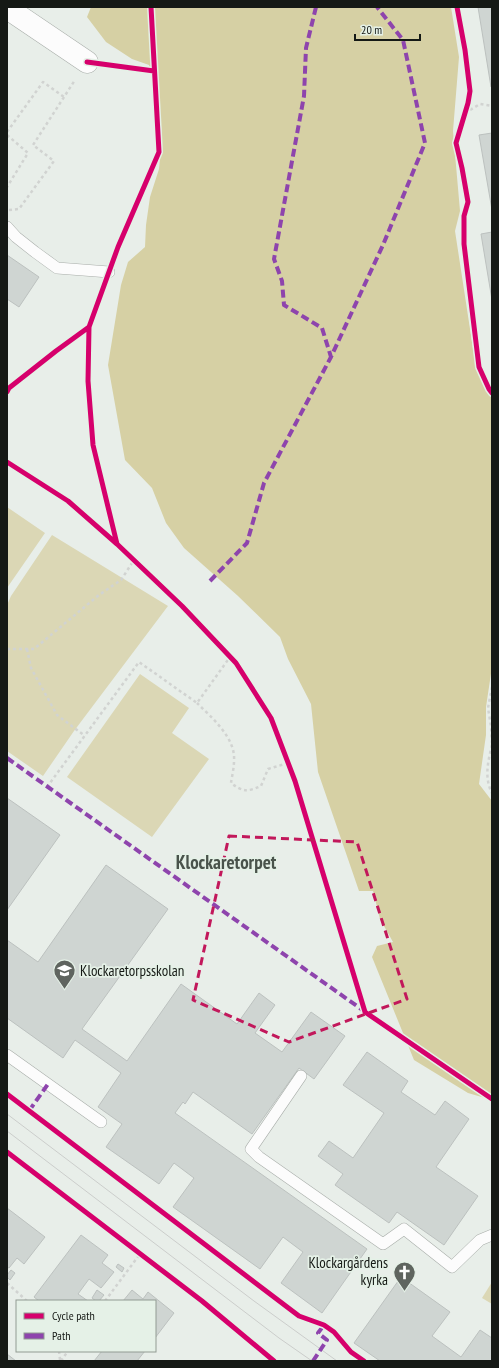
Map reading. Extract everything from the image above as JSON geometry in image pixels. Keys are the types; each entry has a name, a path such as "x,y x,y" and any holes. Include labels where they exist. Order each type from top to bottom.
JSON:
{"street":[{"path":"7,8 87,62"}],"lane":[{"path":"7,227 20,241 56,268 109,272"},
{"path":"7,1055 101,1122"},
{"path":"301,1076 251,1149 259,1157 383,1244 404,1229 452,1267 480,1240 492,1236"}],"path":[{"path":"7,211 19,209 54,161 33,145 87,62"},
{"path":"7,187 28,153 7,133 43,82 64,97"},
{"path":"463,119 468,103"},
{"path":"465,113 480,104 492,106"},
{"path":"7,649 34,649 99,595 120,580 134,560"},
{"path":"27,649 32,668 57,715 85,736"},
{"path":"198,703 230,657"},
{"path":"48,787 139,662 198,703 222,727 232,748 234,760 231,783 240,790 250,790 261,786 268,769 288,763"},
{"path":"492,687 488,708 492,744 488,762 487,780 492,793"},
{"path":"106,1300 140,1254"},
{"path":"7,1283 26,1300"},
{"path":"61,1361 67,1352"}],"highlighted area":[{"path":"229,836 357,842 407,999 289,1042 193,1000"}],"shaded area":[{"path":"91,7 451,7 459,57 453,131 460,211 455,231 476,368 492,395 492,667 486,707 486,735 479,784 492,801 492,1100 468,1093 414,1060 372,957 377,946 393,942 380,919 373,891 359,891 318,772 311,704 288,659 280,637 238,596 184,548 166,523 152,488 125,460 108,365 121,285 128,262 145,247 150,197 159,169 162,137 159,102 149,65 132,59 106,42 87,17"},
{"path":"7,507 45,533 7,588"},
{"path":"52,535 168,606 74,731 43,776 7,751 7,605 11,596"},
{"path":"140,674 189,708 172,733 209,759 152,837 67,777"},
{"path":"492,1282 492,1304 482,1298"}],"building":[{"path":"478,7 492,7 492,87 491,87"},
{"path":"492,133 492,210 479,135"},
{"path":"492,232 492,300 481,234"},
{"path":"7,255 39,277 19,307 7,299"},
{"path":"7,798 60,835 7,910"},
{"path":"106,865 168,909 82,1029 127,1061 181,984 237,1024 259,993 275,1005 255,1033 282,1052 311,1012 345,1036 314,1079 299,1068 252,1134 193,1092 185,1104 183,1102 175,1113 367,1249 322,1313 281,1283 303,1252 283,1237 260,1269 173,1207 194,1178 174,1163 159,1184 106,1147 122,1124 98,1107 121,1073 75,1040 63,1058 7,1018 7,940 38,962"},
{"path":"367,1052 408,1081 401,1092 435,1115 445,1101 469,1119 436,1167 478,1196 444,1245 397,1212 389,1223 335,1185 343,1174 318,1156 329,1141 353,1158 384,1113 343,1085"},
{"path":"7,1208 45,1237 24,1264 17,1258 9,1268 7,1267"},
{"path":"81,1235 108,1255 102,1263 114,1272 101,1288 89,1279 78,1294 87,1300 38,1300 34,1297"},
{"path":"118,1264 124,1268 122,1272 116,1267"},
{"path":"11,1270 15,1273 10,1280 7,1275"},
{"path":"401,1277 450,1312 432,1336 461,1357 480,1330 492,1338 492,1361 380,1361 354,1343"},
{"path":"97,1290 104,1295 100,1300 95,1300 92,1298"},
{"path":"132,1290 143,1299 148,1292 174,1313 156,1337 156,1300 124,1300"},
{"path":"101,1352 144,1352 137,1361 94,1361"},
{"path":"7,1354 16,1361 7,1361"}],"tram line":[{"path":"7,1114 254,1301 337,1361"},
{"path":"7,1131 279,1338 312,1361"}],"marked path":[{"path":"316,7 306,48 304,96 274,259 282,281 284,305 322,328 331,357"},
{"path":"210,581 247,543 264,483 331,357 383,245 425,143 403,40 377,7"},
{"path":"7,758 364,1011"},
{"path":"29,1111 48,1084"},
{"path":"313,1361 327,1340 318,1333 324,1325"}],"cycle path":[{"path":"151,7 159,152 118,247 89,327 88,381 93,445 117,544 182,606 236,663 271,718 295,781 365,1012 492,1099"},
{"path":"457,7 465,50 470,91 456,143 468,202 464,216 464,244 479,367 492,393"},
{"path":"87,62 154,71"},
{"path":"7,392 9,388 89,327"},
{"path":"7,462 68,501 117,544"},
{"path":"7,1094 299,1316 324,1325 334,1332 351,1352 364,1361"},
{"path":"7,1152 202,1301 274,1361"}],"place":[{"name":"Klockaretorpsskolan","path":"65,990"},
{"name":"Klockargårdens kyrka","path":"404,1292"}],"district":[{"name":"Klockaretorpet","path":"226,862"}]}
